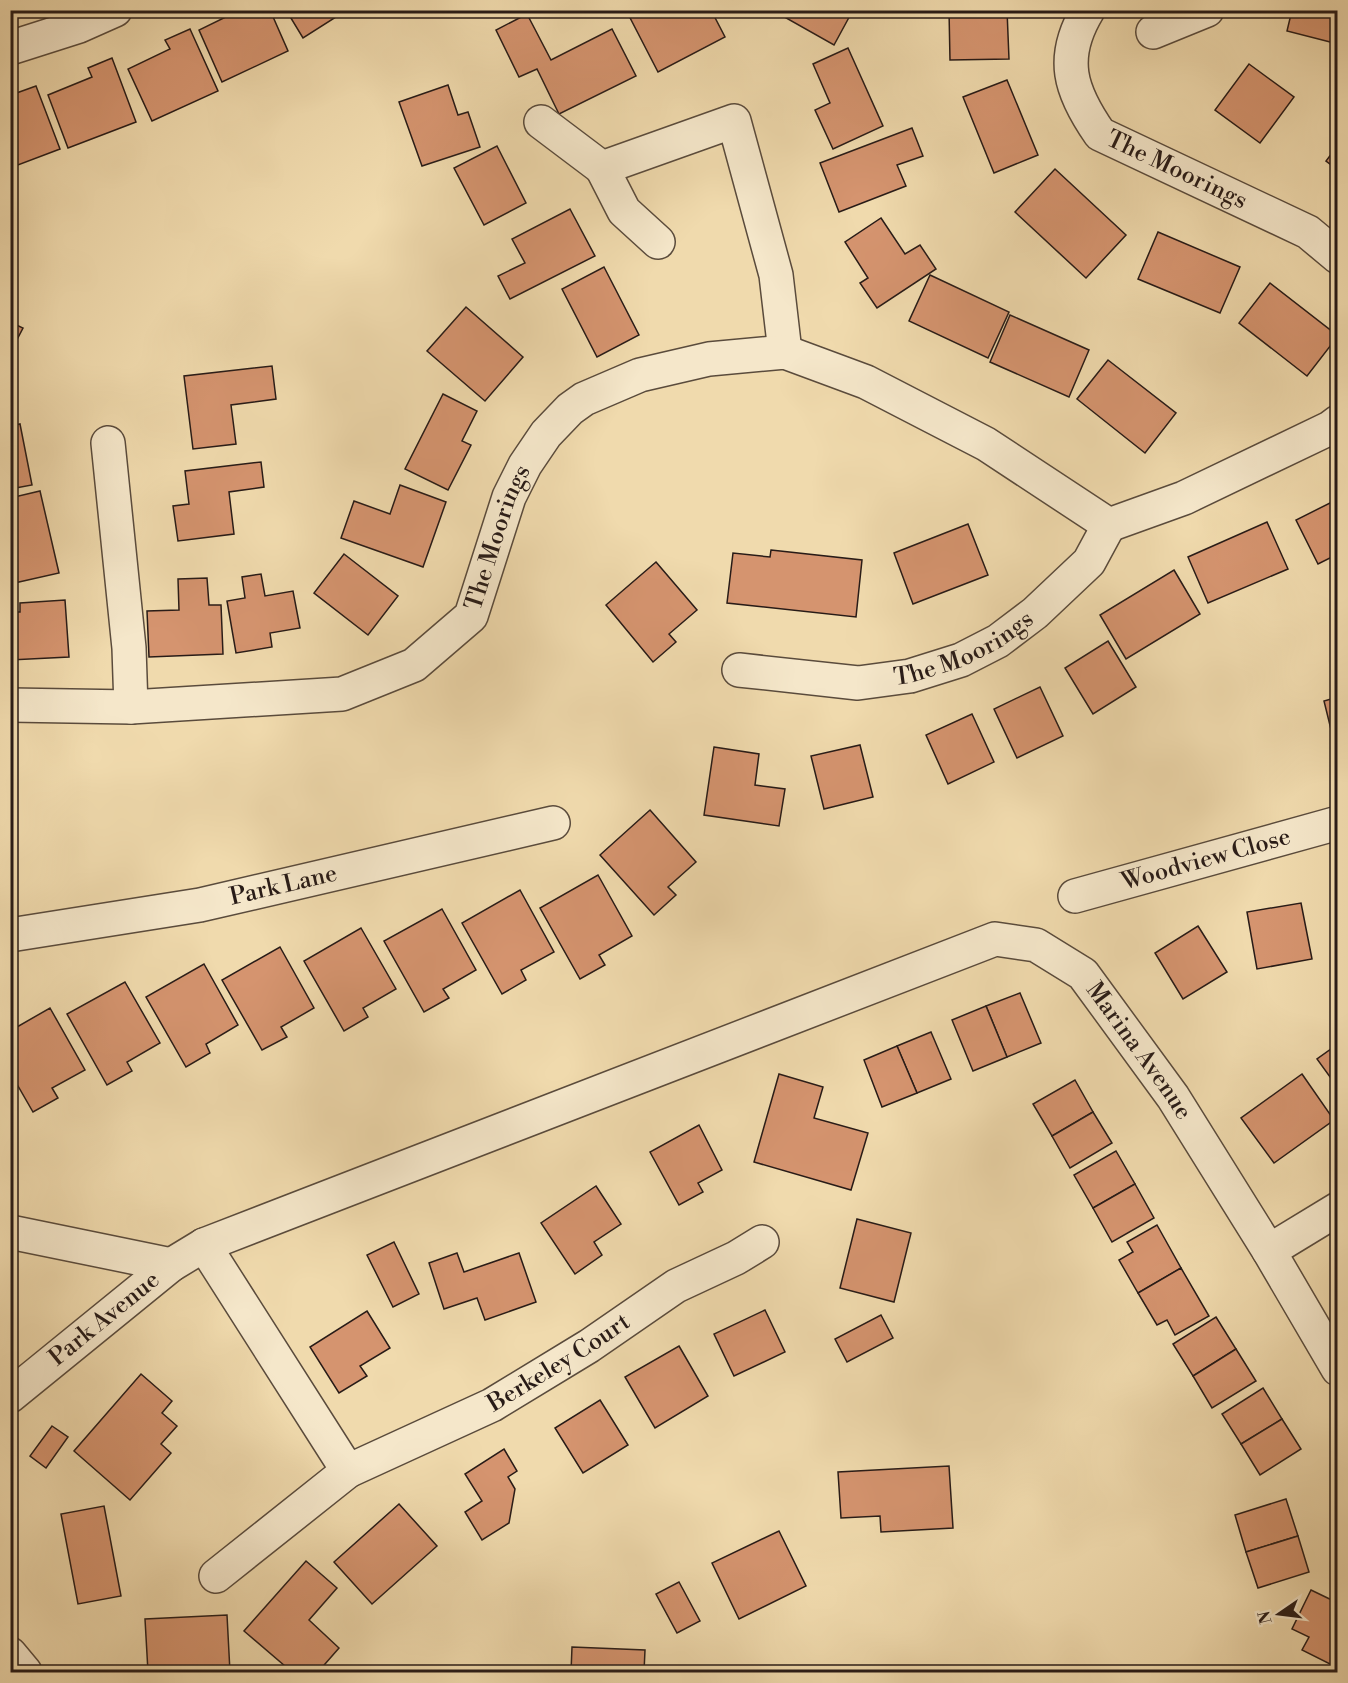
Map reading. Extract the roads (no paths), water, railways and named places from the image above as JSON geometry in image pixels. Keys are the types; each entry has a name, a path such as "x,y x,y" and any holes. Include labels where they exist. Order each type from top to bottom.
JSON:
{"street":[{"path":"10,48 79,26 115,10"},
{"name":"The Moorings","path":"1088,10 1077,28 1070,55 1072,84 1084,111 1101,134 1308,232 1338,257"},
{"path":"1152,32 1207,10"},
{"path":"602,168 734,121 776,274 784,352"},
{"path":"541,122 602,168 624,211 658,242"},
{"name":"The Moorings","path":"10,705 131,707 342,694 414,665 471,616 509,497 525,465 546,434 570,409 584,399 640,375 709,359 784,352 866,382 986,444 1109,525 1089,562 1035,613 998,641 961,660 910,676 858,683 739,670"},
{"path":"1109,525 1184,498 1330,428 1338,422"},
{"path":"108,443 129,648 131,707"},
{"name":"Park Lane","path":"10,935 200,905 553,823"},
{"name":"Woodview Close","path":"1075,896 1338,823"},
{"name":"Marina Avenue","path":"204,1245 994,939 1036,945 1083,974 1173,1097 1269,1251 1338,1369"},
{"path":"1269,1251 1338,1209"},
{"path":"10,1232 171,1266"},
{"name":"Berkeley Court","path":"216,1576 348,1471 492,1405 589,1346 676,1286 762,1242"},
{"path":"204,1245 348,1471"},
{"name":"Park Avenue","path":"10,1396 171,1266 204,1245"},
{"path":"10,1654 26,1672"}]}
